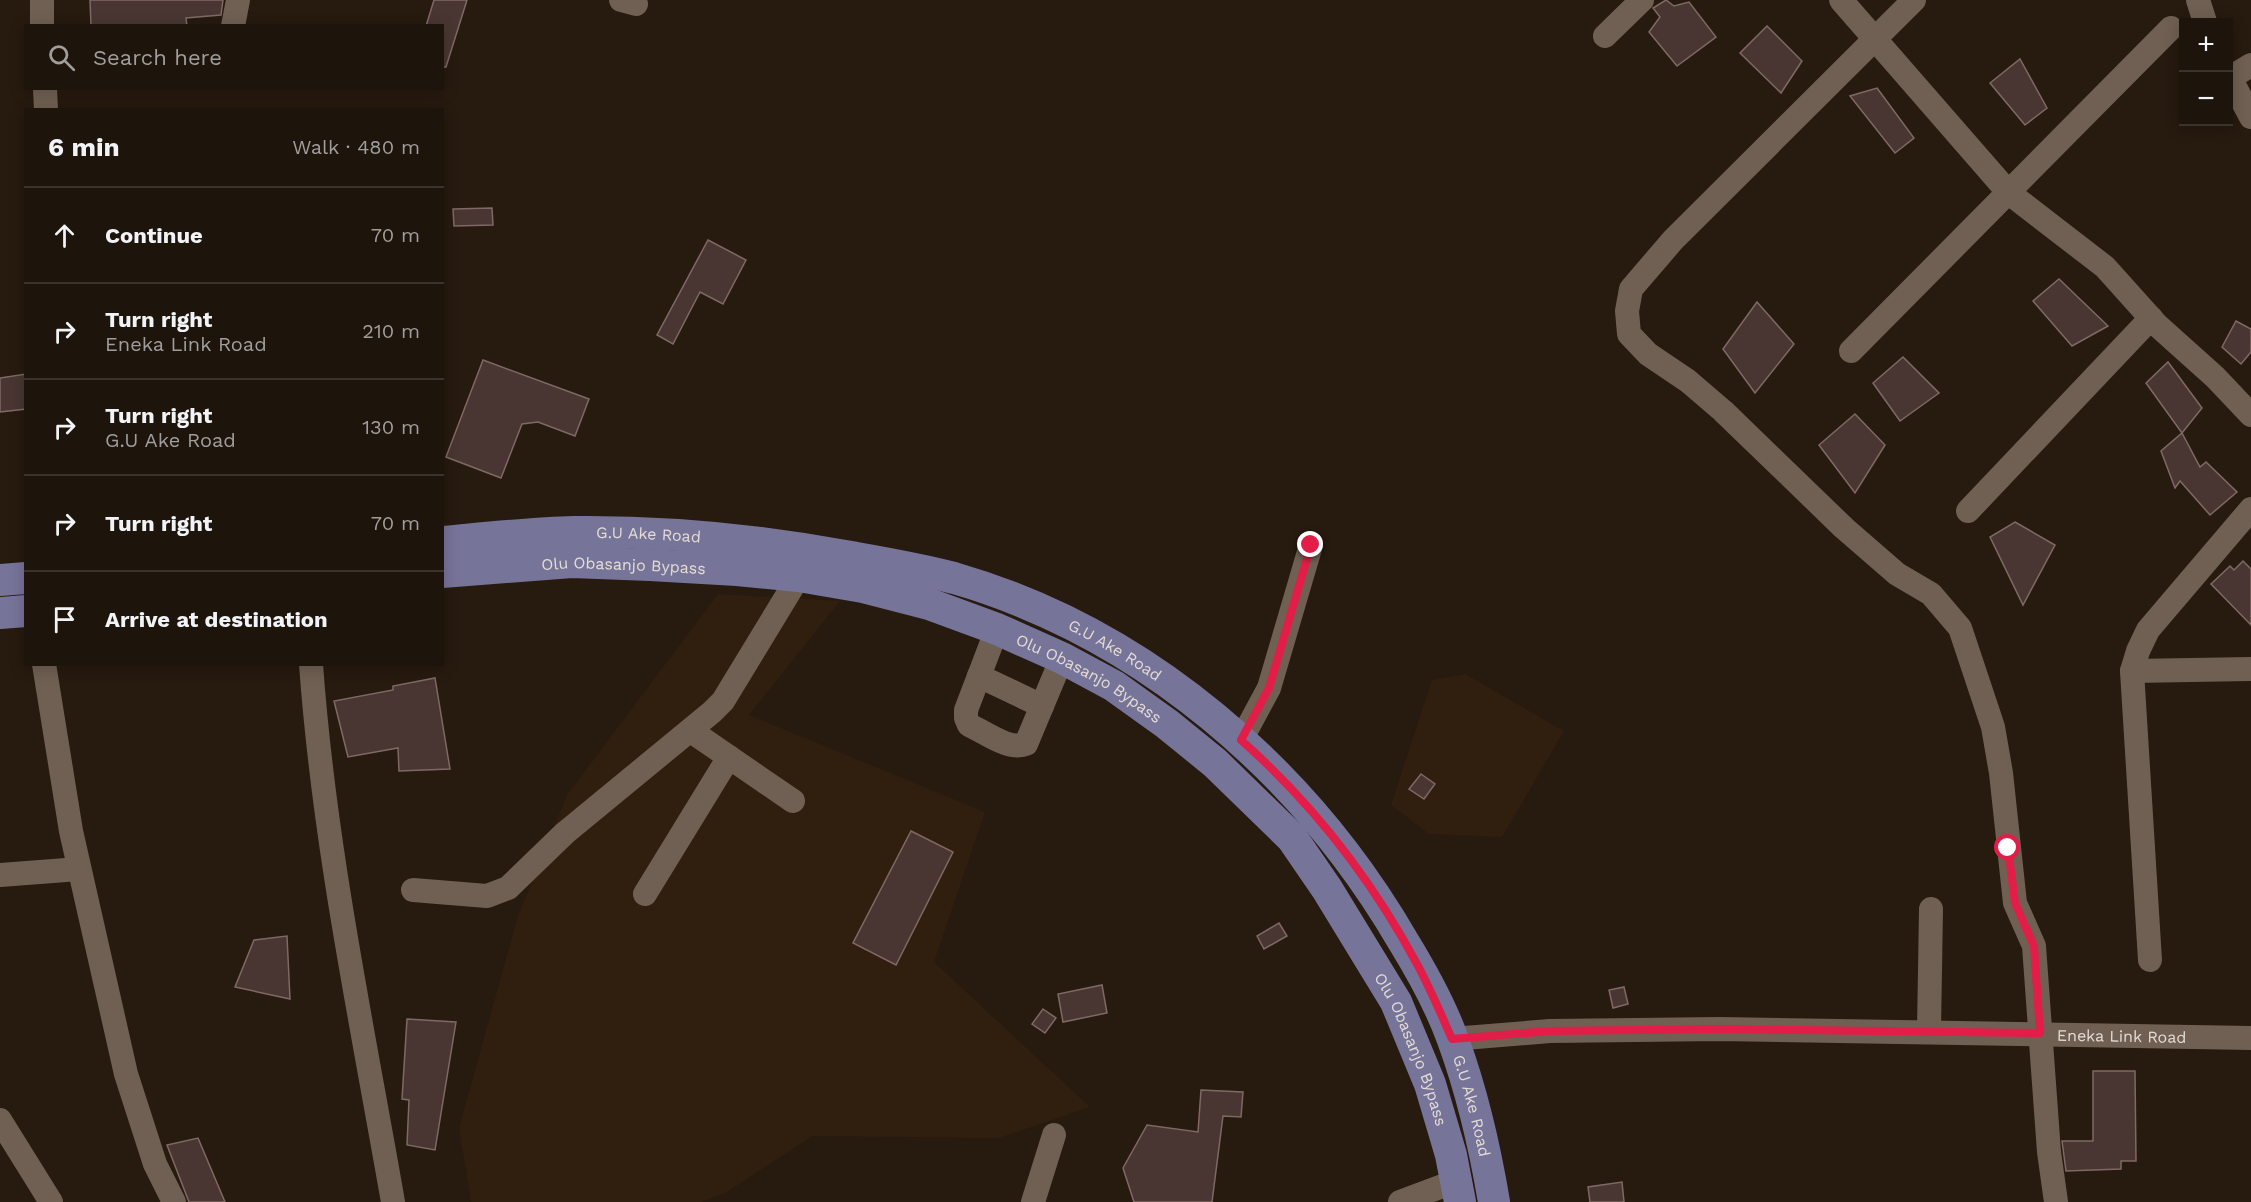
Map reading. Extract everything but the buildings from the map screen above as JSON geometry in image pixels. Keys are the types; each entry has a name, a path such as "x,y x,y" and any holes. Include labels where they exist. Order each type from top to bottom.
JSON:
{"main road":[{"name":"G.U Ake Road","path":"444,542 572,532 728,538 808,549 893,564 955,579 1037,608 1100,639 1185,695 1241,740 1312,811 1383,906 1418,965 1452,1039 1476,1118 1494,1202"},
{"name":"Olu Obasanjo Bypass","path":"444,572 572,562 672,566 799,576 863,587 929,604 997,629 1062,658 1114,686 1167,724 1215,763 1292,838 1327,889 1396,1002 1430,1084 1451,1155 1458,1192"},
{"path":"0,580 24,578"},
{"path":"0,613 24,611"}],"street":[{"path":"42,0 42,24"},
{"path":"233,24 238,0"},
{"path":"1605,36 1642,0"},
{"path":"1841,0 2009,193 2104,267 2151,318 2251,415"},
{"path":"1914,0 1673,240 1631,290 1627,311 1629,334 1648,354 1688,381 1723,411 1844,528 1898,574 1931,594 1960,627 1993,727 2001,773 2015,903 2034,946 2049,1152 2056,1202"},
{"path":"2198,0 2204,18"},
{"path":"1851,351 2170,27"},
{"path":"2233,74 2251,64"},
{"path":"2233,83 2251,117"},
{"path":"45,90 46,108"},
{"path":"1968,511 2151,318"},
{"path":"2150,960 2132,671 2148,630 2251,509"},
{"path":"1241,740 1269,688 1311,545"},
{"path":"414,890 487,896 508,888 565,833 691,731 723,701 799,576"},
{"path":"997,629 966,710 966,718 969,725 1012,746 1020,747 1026,744 1062,658"},
{"path":"44,666 79,869 126,1074 154,1164 174,1202"},
{"path":"311,666 335,864 393,1202"},
{"path":"2132,671 2251,669"},
{"path":"979,676 1042,706"},
{"path":"691,731 793,801"},
{"path":"645,894 729,757"},
{"path":"0,875 79,869"},
{"path":"1929,1031 1931,909"},
{"name":"Eneka Link Road","path":"1452,1039 1550,1031 1719,1029 2251,1038"},
{"path":"0,1120 51,1202"},
{"path":"1033,1202 1054,1135"},
{"path":"1400,1202 1458,1192"}],"shaded area":[{"path":"718,594 840,601 749,715 985,812 934,962 1090,1107 999,1138 812,1136 727,1192 702,1202 471,1202 459,1128 518,916 567,795"},
{"path":"1465,674 1564,731 1502,837 1429,834 1391,805 1432,680"}],"route":[{"path":"1311,545 1269,688 1241,740 1312,811 1350,859 1383,906 1418,965 1452,1039 1550,1031 1719,1029 2040,1033 2034,946 2015,903 2008,848"}]}
